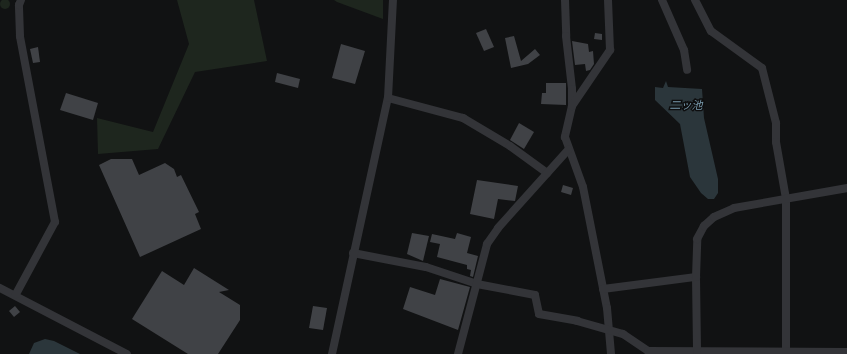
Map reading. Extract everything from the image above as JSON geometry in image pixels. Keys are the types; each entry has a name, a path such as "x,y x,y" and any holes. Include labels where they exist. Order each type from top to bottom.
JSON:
{"street":[{"path":"16,294 55,222 20,36 19,5 21,0"},
{"path":"332,354 388,98 393,0"},
{"path":"565,0 566,36 572,106 565,136 568,150 583,187 610,330 611,354"},
{"path":"572,106 610,50 608,0"},
{"path":"662,0 684,50 687,70"},
{"path":"695,0 711,31 762,68 776,123 776,142 786,199 786,352"},
{"path":"388,98 463,118 510,146 547,173"},
{"path":"458,354 487,244 498,228 568,150"},
{"path":"697,350 697,240 704,226 714,217 734,208 847,188"},
{"path":"353,253 426,267 477,284 535,295 539,314 577,320 623,334 648,351 697,350 847,352"},
{"path":"603,289 696,277"},
{"path":"0,288 16,294 127,354"}],"shaded area":[{"path":"3,-1 7,-1 9,0 9,8 3,9 0,6 0,2"},
{"path":"177,0 254,0 267,61 195,72 158,149 98,154 97,118 153,132 189,44"},
{"path":"334,0 383,0 383,19 337,2"}],"water":[{"name":"二ッ池","path":"666,81 668,87 702,89 704,118 718,179 718,193 714,199 708,199 701,193 690,177 680,124 655,100 655,87 663,88"},
{"path":"45,339 54,341 80,354 29,354 34,343"}],"building":[{"path":"486,29 494,47 484,51 476,33"},
{"path":"595,33 602,34 602,40 594,39"},
{"path":"514,36 521,61 535,49 540,55 528,64 511,68 505,38"},
{"path":"572,41 588,44 589,52 593,51 594,64 590,70 586,71 585,64 575,65"},
{"path":"341,44 365,51 355,84 332,78"},
{"path":"38,47 40,62 33,63 30,49"},
{"path":"277,73 300,79 298,88 275,82"},
{"path":"546,83 566,83 566,105 541,104 542,93 546,93"},
{"path":"66,93 98,103 93,120 60,110"},
{"path":"519,123 534,132 524,149 510,140"},
{"path":"111,159 132,159 139,175 165,163 174,169 177,177 181,175 199,212 195,214 201,229 140,257 99,165"},
{"path":"477,180 518,186 515,201 498,199 494,219 470,214"},
{"path":"563,185 573,188 571,195 561,192"},
{"path":"412,233 429,236 423,261 407,254"},
{"path":"457,233 471,237 467,253 478,256 473,277 470,276 471,270 467,269 467,265 437,257 440,244 430,242 432,234 455,239"},
{"path":"194,268 229,290 219,292 240,305 240,320 218,354 188,354 132,319 162,271 184,285"},
{"path":"440,279 470,287 458,330 403,309 410,287 435,295"},
{"path":"15,306 20,312 14,317 9,311"},
{"path":"313,306 327,308 323,330 309,328"}]}
